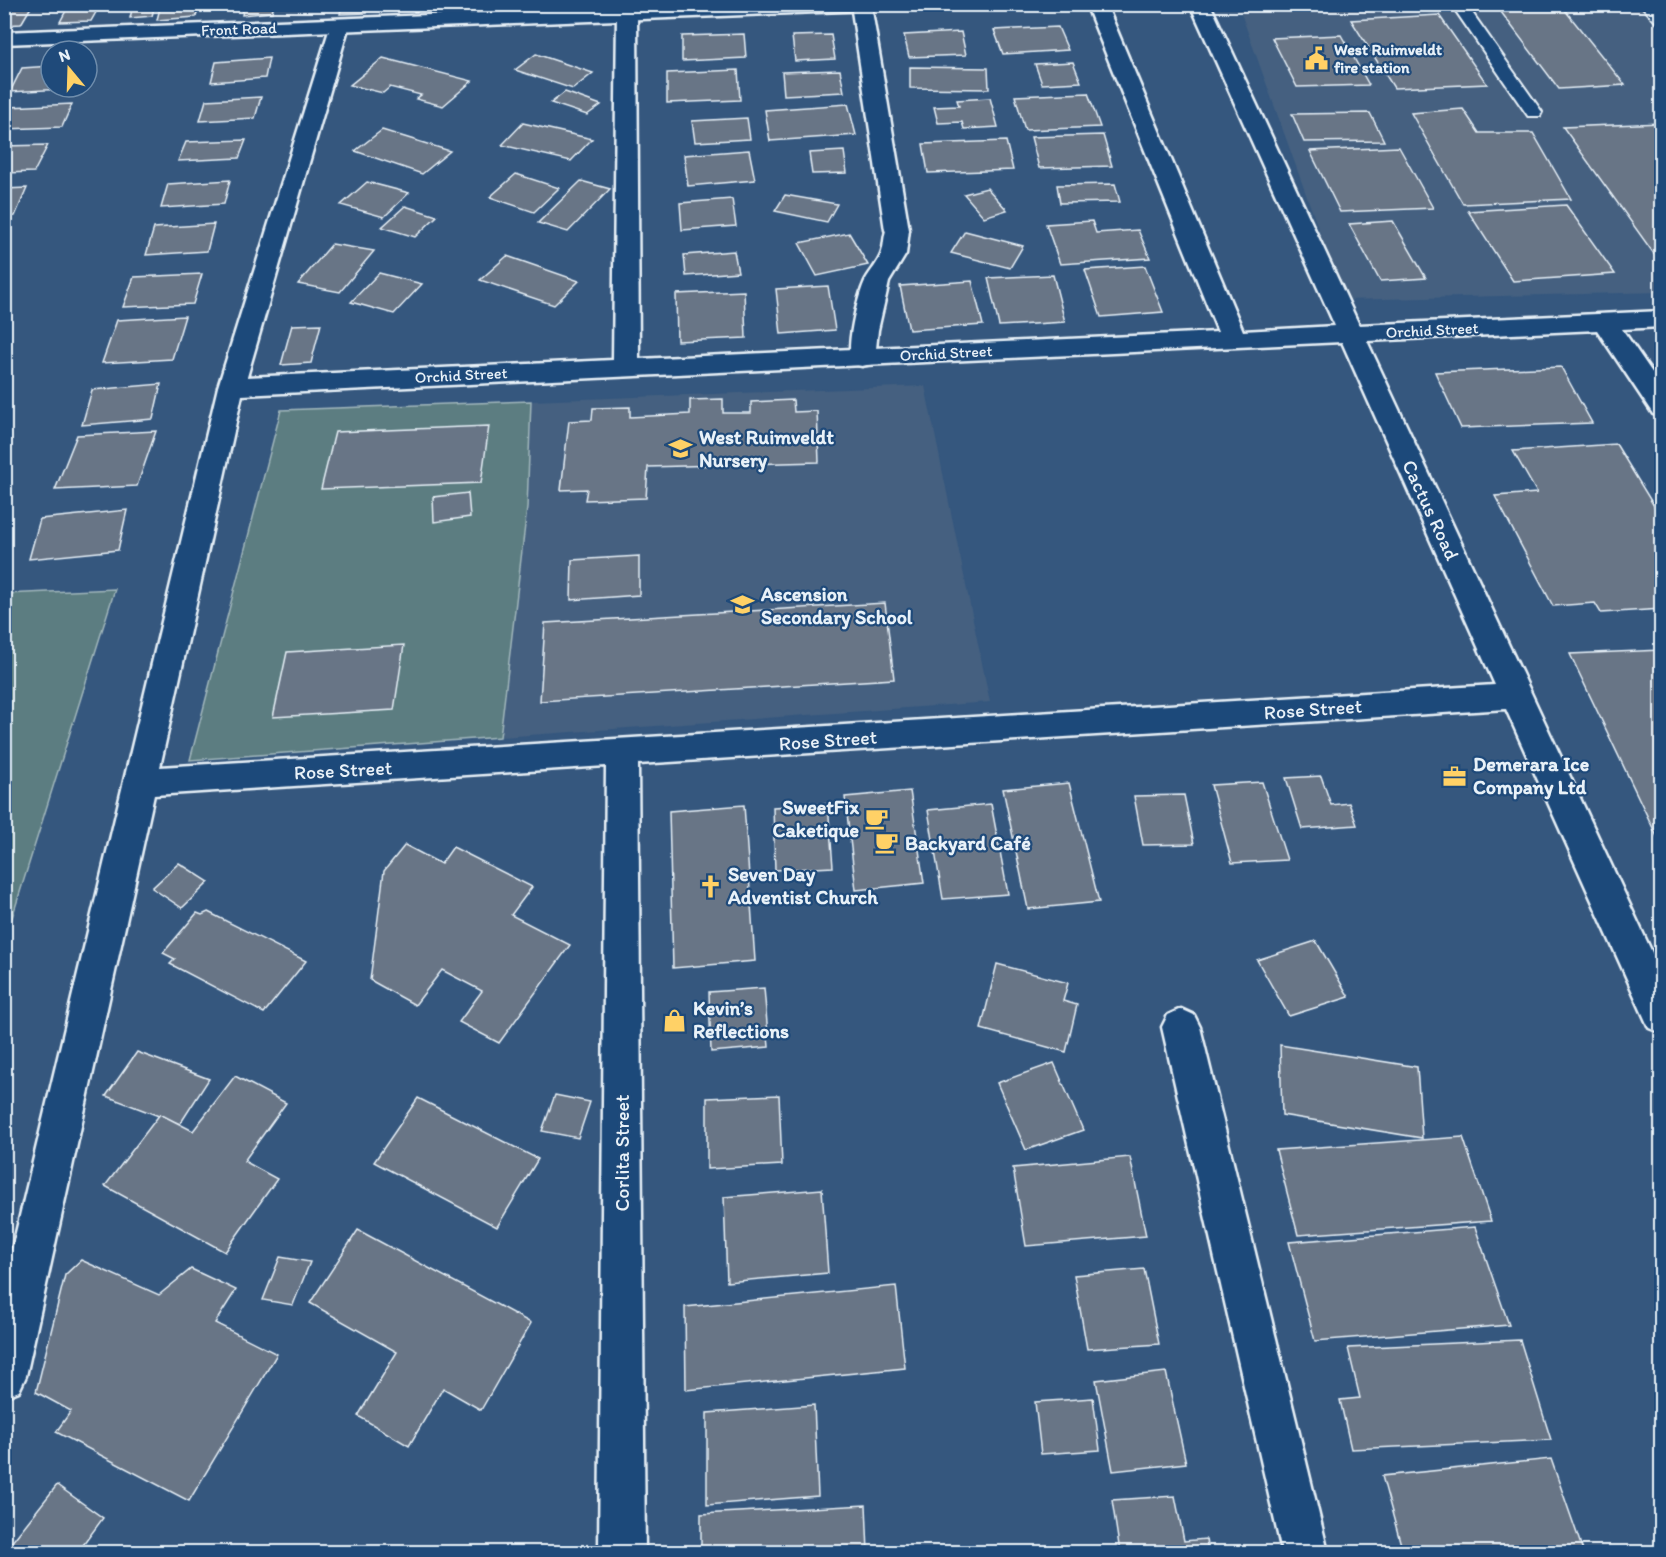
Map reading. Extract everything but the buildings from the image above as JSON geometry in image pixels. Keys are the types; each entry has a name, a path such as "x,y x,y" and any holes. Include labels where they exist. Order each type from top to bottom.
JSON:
{"street":[{"name":"Front Road","path":"4,38 870,4"},
{"path":"1096,4 1234,339"},
{"name":"Cactus Road","path":"1200,4 1660,1012"},
{"path":"861,5 897,230 894,254 877,282 865,330 862,358"},
{"path":"626,367 627,14"},
{"path":"4,1376 231,387 339,25"},
{"name":"Orchid Street","path":"231,387 1662,319"},
{"path":"1604,321 1662,408"},
{"name":"Rose Street","path":"141,782 1515,696"},
{"name":"Corlita Street","path":"622,753 622,1552"},
{"path":"1181,1028 1305,1552"}],"lane":[{"path":"1458,4 1534,112"},
{"path":"1647,4 1662,20"}],"shaded area":[{"path":"1238,5 1661,5 1661,292 1344,300"},
{"name":"Ascension Secondary School","path":"925,386 990,702 500,737 527,508 531,401"}],"green space":[{"path":"531,401 527,508 500,737 190,760 281,410"},
{"path":"115,589 5,940 5,594"}],"place":[{"name":"West Ruimveldt fire station","path":"1316,58"},
{"name":"West Ruimveldt Nursery","path":"681,449"},
{"name":"Ascension Secondary School","path":"743,605"},
{"name":"Demerara Ice Company Ltd","path":"1455,776"},
{"name":"SweetFix Caketique","path":"877,818"},
{"name":"Backyard Café","path":"887,843"},
{"name":"Seven Day Adventist Church","path":"710,886"},
{"name":"Kevin’s Reflections","path":"675,1020"}]}
